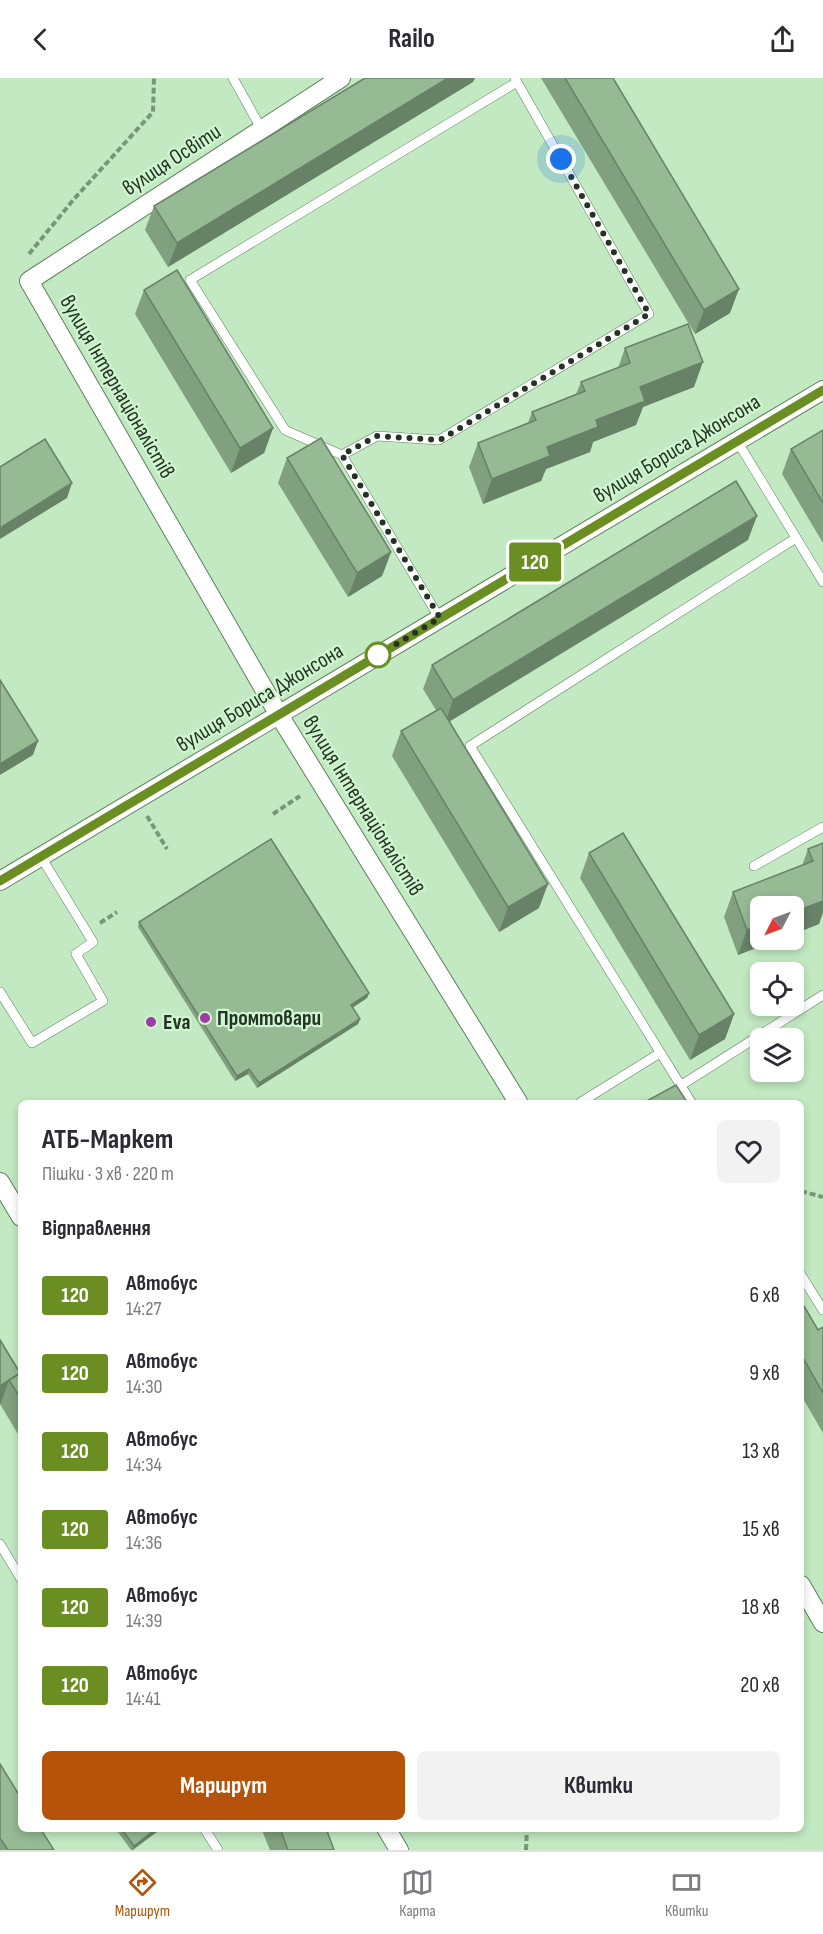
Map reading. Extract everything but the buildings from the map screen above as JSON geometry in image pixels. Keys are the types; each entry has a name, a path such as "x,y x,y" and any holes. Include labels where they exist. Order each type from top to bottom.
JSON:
{"street":[{"name":"вулиця Освіти","path":"28,282 341,78"},
{"name":"вулиця Інтернаціоналістів","path":"28,282 279,715 517,1100"},
{"name":"вулиця Бориса Джонсона","path":"0,881 823,390"},
{"path":"0,1182 18,1212"},
{"path":"804,1590 823,1623"},
{"path":"388,1832 399,1850"}],"lane":[{"path":"233,78 262,130"},
{"path":"342,455 377,436 440,440 649,314 516,80 190,280 285,430 342,455 440,618"},
{"path":"737,441 823,582"},
{"path":"690,1100 470,746 796,538"},
{"path":"754,866 823,827"},
{"path":"0,992 32,1043 103,1001 76,954 93,942 41,857"},
{"path":"680,1086 823,994"},
{"path":"584,1100 660,1053"},
{"path":"804,1280 823,1310"},
{"path":"0,1545 18,1574"},
{"path":"207,1832 218,1850"}],"path":[{"path":"28,282 28,255 74,199 153,112 154,78"},
{"path":"273,814 300,796"},
{"path":"137,799 166,849"},
{"path":"99,924 117,912"},
{"path":"804,1192 823,1197"},
{"path":"526,1850 527,1832"}],"bus line":[{"name":"120","path":"0,881 823,390"}],"place":[{"name":"Промтовари","path":"205,1018"},
{"name":"Eva","path":"151,1022"}],"route":[{"path":"378,655 440,618 342,455 377,436 440,440 649,314 561,159"}]}
